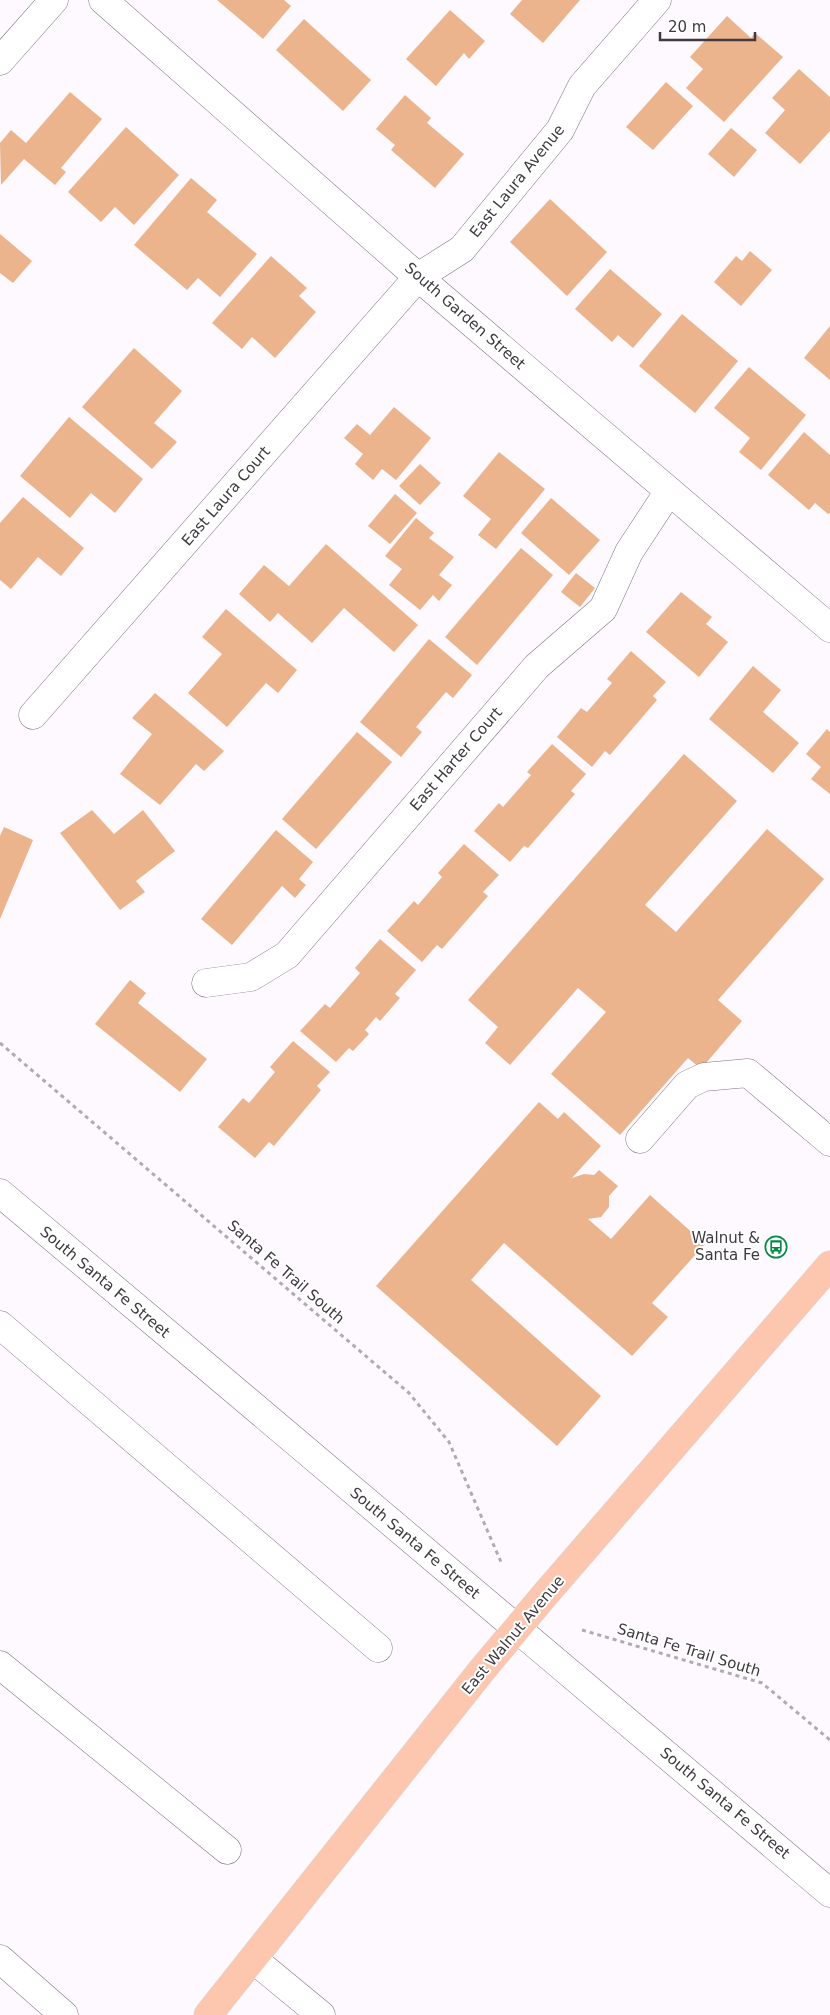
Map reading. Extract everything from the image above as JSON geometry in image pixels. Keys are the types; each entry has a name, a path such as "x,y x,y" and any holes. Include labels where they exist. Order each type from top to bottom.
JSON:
{"main road":[{"name":"East Walnut Avenue","path":"208,2015 443,1718 517,1628 830,1265"}],"street":[{"path":"0,61 54,0"},
{"name":"South Garden Street","path":"103,0 418,277 830,628"},
{"name":"East Laura Avenue","path":"418,277 462,249 560,130 582,86 657,0"},
{"name":"East Laura Court","path":"33,715 418,277"},
{"name":"East Harter Court","path":"206,984 250,977 286,955 537,666 603,609 629,552 669,490"},
{"path":"640,1139 687,1085 704,1077 748,1073 830,1142"},
{"name":"South Santa Fe Street","path":"0,1193 830,1893"},
{"path":"0,1325 378,1648"},
{"path":"0,1665 227,1850"},
{"path":"0,1959 64,2015"},
{"path":"253,1959 321,2015"}],"path":[{"name":"Santa Fe Trail South","path":"0,1043 409,1393 450,1442 501,1562"},
{"name":"Santa Fe Trail South","path":"582,1630 762,1683 830,1740"}],"building":[{"path":"217,0 284,0 291,6 263,39"},
{"path":"522,0 580,0 543,43 510,14"},
{"path":"450,10 485,41 469,59 464,53 436,86 406,59"},
{"path":"727,16 751,38 755,33 783,57 724,122 686,88 703,69 690,57"},
{"path":"304,19 371,80 343,111 276,50"},
{"path":"799,69 830,97 830,131 800,164 765,133 785,110 772,98"},
{"path":"666,82 693,106 653,150 626,127"},
{"path":"70,92 102,119 61,168 66,172 55,185 24,159 1,185 0,143 11,130 26,143"},
{"path":"405,95 431,118 427,123 464,154 435,188 391,150 395,145 376,129"},
{"path":"126,127 179,175 134,225 115,207 101,222 68,192"},
{"path":"731,128 757,150 734,177 708,154"},
{"path":"191,178 217,200 207,212 257,254 220,297 198,278 187,290 134,245"},
{"path":"550,199 607,252 567,296 510,242"},
{"path":"0,234 32,261 13,283 0,273"},
{"path":"750,251 772,270 741,306 714,282 736,256 742,261"},
{"path":"271,256 307,288 299,296 316,312 275,358 252,337 242,349 212,323"},
{"path":"610,269 662,314 633,348 618,335 612,342 575,309"},
{"path":"682,314 738,361 695,413 639,366"},
{"path":"830,326 830,380 804,358"},
{"path":"134,348 182,391 154,423 177,442 152,469 82,407"},
{"path":"749,367 806,415 761,470 739,452 750,438 714,408"},
{"path":"394,407 431,438 396,480 382,469 373,480 355,464 363,454 344,438 357,424 370,435"},
{"path":"69,417 143,479 115,513 91,493 70,518 20,476"},
{"path":"804,432 830,455 830,513 828,514 815,503 809,510 768,475"},
{"path":"499,452 545,489 496,549 478,535 491,519 463,496"},
{"path":"420,464 441,483 420,505 399,486"},
{"path":"395,494 417,513 390,544 368,526"},
{"path":"23,497 84,548 61,576 38,557 11,589 0,580 0,523"},
{"path":"551,498 600,540 569,575 521,533"},
{"path":"416,518 434,533 429,538 454,557 439,575 452,585 439,601 433,595 420,610 389,585 402,569 385,556"},
{"path":"326,544 418,625 394,652 344,608 312,643 278,613 270,622 239,594 264,565 289,586"},
{"path":"521,548 553,575 477,665 445,637"},
{"path":"576,573 595,588 580,607 561,592"},
{"path":"681,592 712,617 706,624 728,642 699,677 646,632"},
{"path":"226,609 297,670 278,693 266,683 227,727 188,693 222,654 202,637"},
{"path":"429,639 472,675 453,698 446,692 416,727 422,732 401,757 360,722"},
{"path":"631,651 666,682 653,696 657,700 610,755 605,751 592,767 557,737 581,708 587,712 612,683 607,679"},
{"path":"753,666 781,690 763,712 799,743 773,773 709,719"},
{"path":"155,693 224,751 204,771 196,764 160,805 120,774 152,734 132,718"},
{"path":"827,729 830,732 830,794 811,779 821,767 806,754"},
{"path":"357,732 392,762 316,849 282,819"},
{"path":"552,744 586,774 571,791 575,794 528,848 524,846 510,862 474,831 499,803 503,807 531,775 527,772"},
{"path":"684,754 737,801 645,905 676,932 767,829 824,879 718,1000 742,1021 701,1069 688,1058 620,1135 551,1074 606,1012 578,988 510,1065 485,1043 498,1027 468,1000"},
{"path":"92,810 114,834 143,810 175,851 136,881 145,892 120,910 60,833"},
{"path":"4,827 33,840 0,919 0,836"},
{"path":"276,830 313,862 299,879 306,885 295,898 282,886 232,945 201,919"},
{"path":"464,844 499,875 483,892 488,896 442,949 437,945 422,962 387,931 414,901 418,905 442,877 438,873"},
{"path":"380,939 416,970 395,994 400,998 380,1021 376,1017 365,1030 369,1034 353,1051 349,1048 336,1062 300,1031 325,1004 330,1008 360,973 355,968"},
{"path":"130,980 146,993 138,1003 207,1059 180,1092 95,1024"},
{"path":"293,1041 330,1072 317,1086 321,1090 274,1146 269,1142 255,1158 218,1127 243,1098 249,1103 275,1072 270,1067"},
{"path":"539,1102 558,1119 564,1112 601,1146 572,1178 584,1174 594,1175 599,1170 618,1186 609,1196 609,1207 601,1217 588,1219 611,1239 650,1195 705,1244 652,1303 668,1317 632,1356 504,1243 471,1280 601,1396 557,1446 376,1286"}],"place":[{"name":"Walnut & Santa Fe","path":"776,1247"}]}
